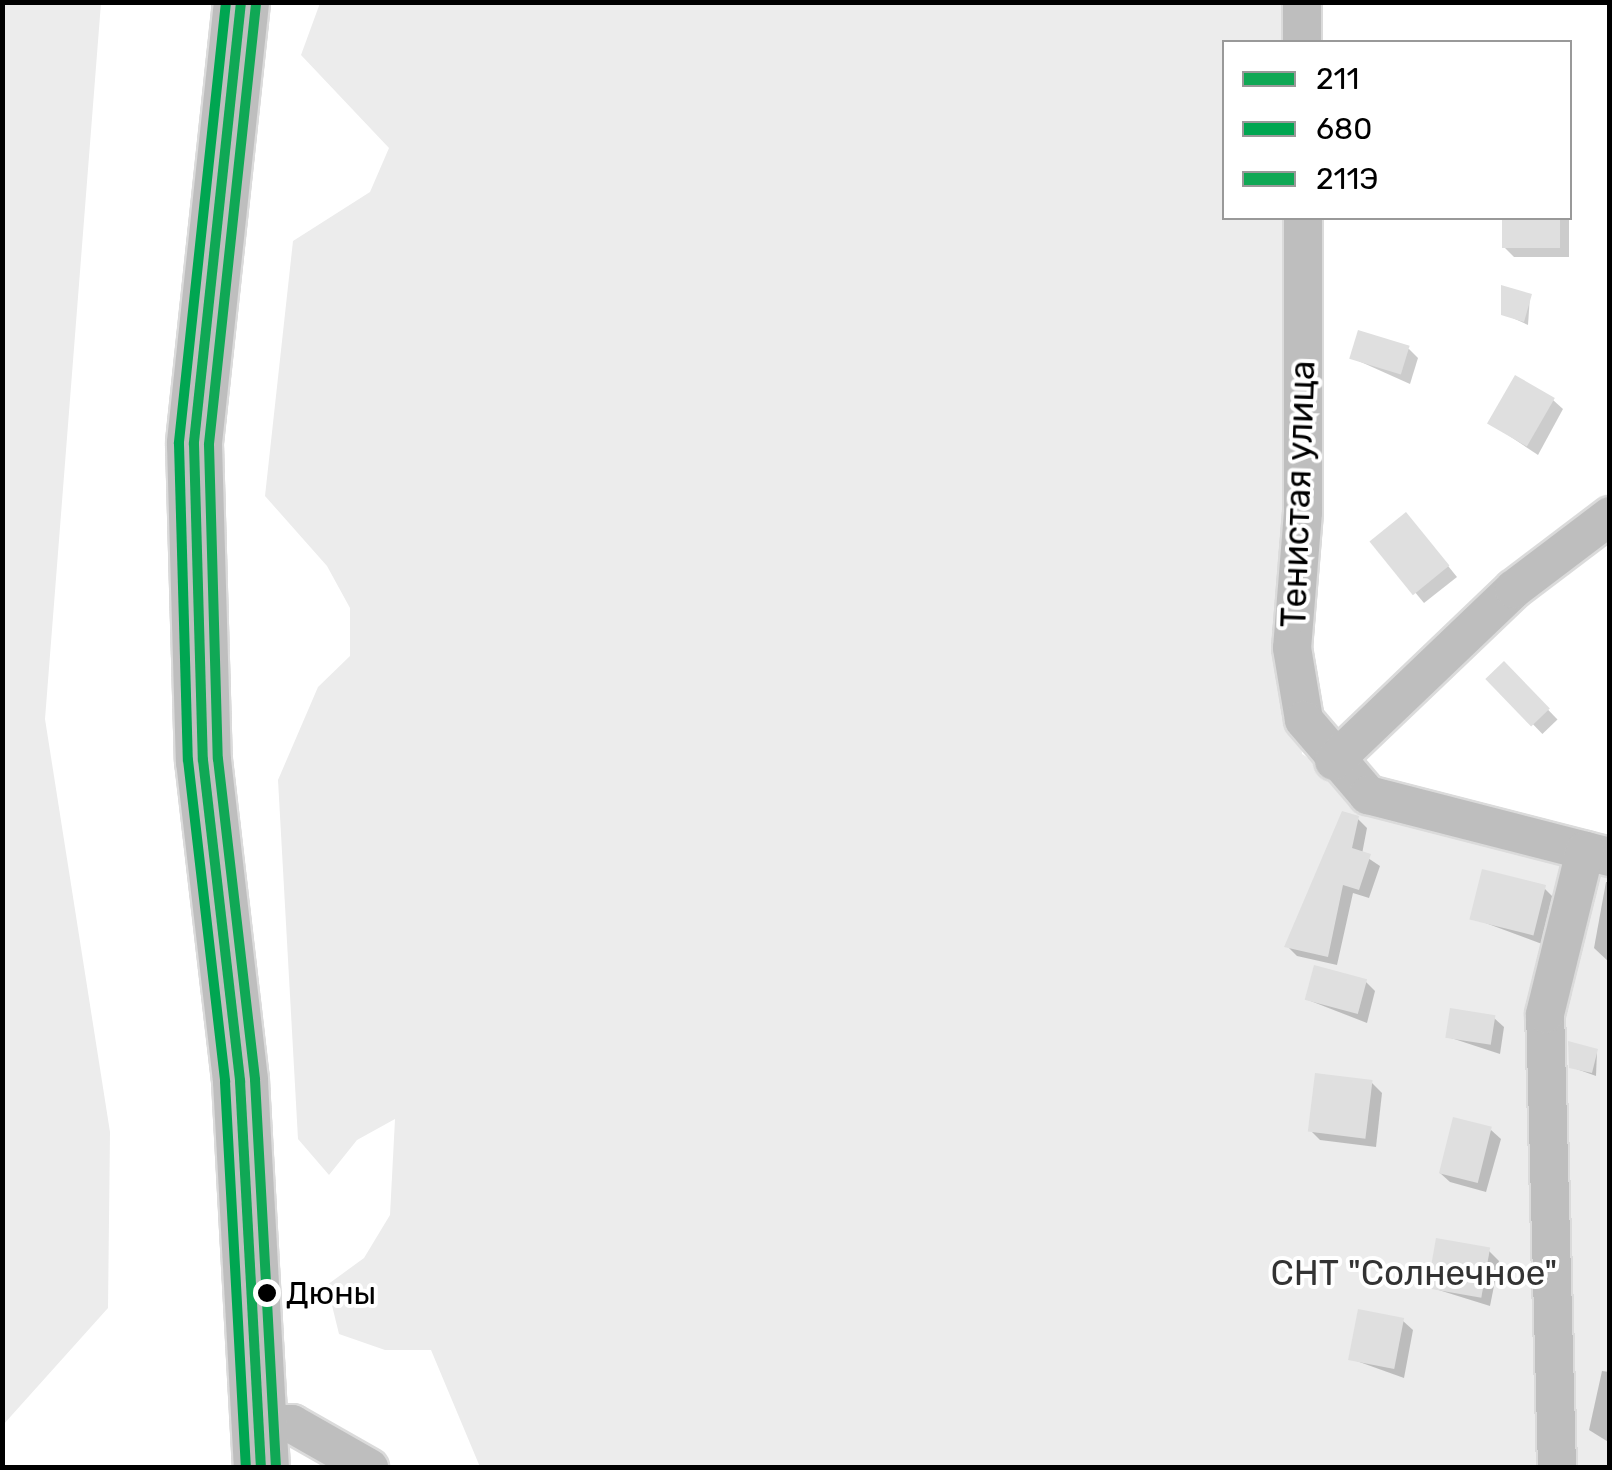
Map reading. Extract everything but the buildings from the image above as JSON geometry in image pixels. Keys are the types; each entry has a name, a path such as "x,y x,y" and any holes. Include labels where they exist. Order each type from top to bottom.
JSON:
{"main road":[{"path":"241,2 194,444 203,760 240,1081 260,1446"}],"street":[{"path":"1302,2 1302,40"},
{"name":"Тенистая улица","path":"1303,220 1303,512 1292,648 1304,720 1334,760 1368,795 1597,854"},
{"path":"1334,760 1514,589 1610,516"},
{"path":"1557,1468 1546,1014 1597,854"},
{"path":"260,1446 292,1424 369,1468"}],"green space":[{"path":"3,2 101,3 45,719 110,1132 108,1308 3,1425"},
{"name":"СНТ \"Солнечное\"","path":"320,3 1302,3 1302,40 1222,40 1222,220 1303,220 1292,648 1302,754 1368,795 1609,858 1609,1467 480,1467 431,1350 385,1350 339,1334 327,1285 364,1258 390,1215 395,1119 357,1140 329,1175 298,1139 278,780 318,687 350,656 350,608 327,566 265,496 293,241 370,192 389,148 301,55"}],"transit line":[{"name":"680","path":"226,2 179,444 188,760 225,1082 246,1468"},
{"name":"211","path":"241,2 194,444 203,760 240,1081 261,1468"},
{"name":"211Э","path":"256,4 209,445 218,759 255,1080 276,1467"}],"place":[{"name":"Дюны","path":"267,1293"}]}
